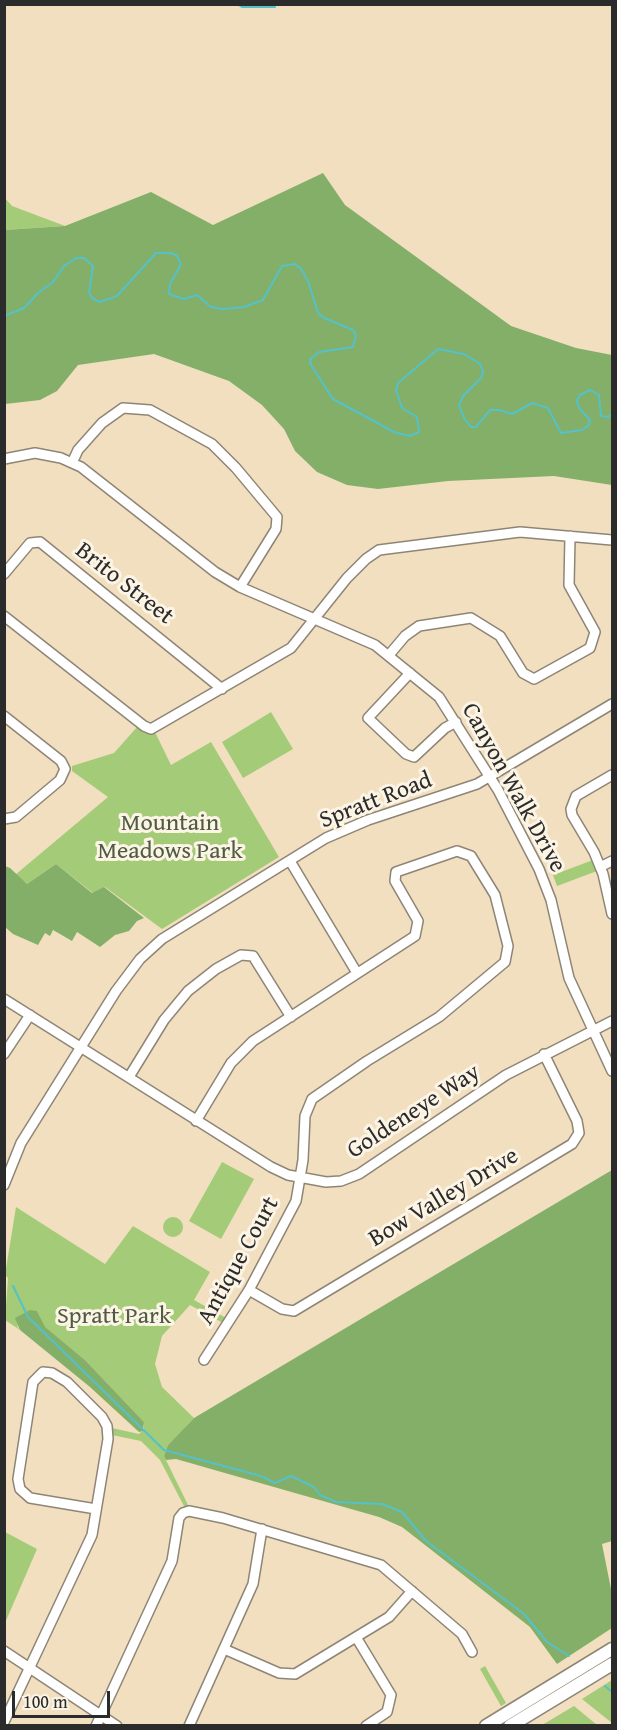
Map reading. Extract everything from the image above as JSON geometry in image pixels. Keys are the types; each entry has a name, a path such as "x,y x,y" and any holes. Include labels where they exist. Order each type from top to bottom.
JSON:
{"main road":[{"path":"486,1725 612,1649"},
{"path":"510,1725 612,1664"}],"street":[{"path":"72,463 78,450 102,423 123,408 150,410 212,444 236,468 277,517 276,529 240,587"},
{"name":"Canyon Walk Drive","path":"4,459 35,453 72,463 203,564 240,587 363,639 389,655 439,697 490,777 546,883 569,978 612,1071"},
{"path":"4,616 147,728 161,725 291,648 347,578 366,559 380,550 520,532 612,540"},
{"path":"389,655 405,636 419,626 471,618 500,636 523,673 534,679 590,648 595,632 568,585 570,536"},
{"name":"Brito Street","path":"4,574 30,543 40,542 222,689"},
{"path":"410,673 368,718 406,754 414,757 445,728 456,722"},
{"name":"Spratt Road","path":"4,1185 21,1143 123,981 147,952 183,924 346,828 490,777 612,704"},
{"path":"4,716 61,761 65,773 60,780 16,817 4,819"},
{"path":"612,775 576,796 572,805 572,815 600,867 612,914"},
{"name":"Antique Court","path":"204,1360 249,1290 293,1206 301,1178 305,1116 312,1099 367,1061 439,1017 505,962 508,946 495,895 471,856 457,851 396,872 395,881 418,921 417,932 393,952 357,973"},
{"path":"196,1121 231,1063 253,1041 357,973 290,861"},
{"path":"600,867 612,861"},
{"path":"129,1077 180,1000 206,977 241,956 253,956 291,1017"},
{"path":"4,999 81,1047"},
{"path":"4,1054 30,1015"},
{"name":"Goldeneye Way","path":"81,1047 271,1167 301,1178 326,1182 354,1177 506,1075 612,1022"},
{"name":"Bow Valley Drive","path":"249,1290 282,1309 294,1311 572,1144 579,1133 577,1121 544,1054"},
{"path":"4,1722 92,1535 108,1439 107,1426 102,1418 67,1382 52,1373 44,1372 33,1382 18,1479 20,1489 30,1498 96,1509"},
{"path":"96,1725 172,1560 180,1516 196,1512 262,1529 381,1565 465,1637 472,1652"},
{"path":"192,1724 254,1584 262,1529"},
{"path":"224,1649 288,1675 388,1617 411,1591"},
{"path":"356,1637 391,1695 387,1712 366,1725"},
{"path":"4,1651 117,1725"}],"green space":[{"path":"323,173 345,205 511,326 576,348 612,355 612,485 554,476 448,481 378,489 347,485 317,472 295,451 284,429 262,405 229,381 154,354 78,365 57,391 40,400 5,404 5,230 65,226 151,192 213,225"},
{"path":"4,197 12,206 65,226 5,230"},
{"path":"271,712 293,749 243,778 222,742"},
{"name":"Mountain Meadows Park","path":"138,726 146,732 155,732 171,765 211,742 279,857 162,929 105,887 93,893 56,864 27,884 15,875 108,797 72,771 72,766 114,753"},
{"path":"593,860 597,871 557,886 553,875"},
{"path":"56,864 92,893 104,887 144,918 137,921 129,931 115,935 100,947 77,932 72,941 53,930 50,936 45,933 38,945 13,934 5,927 5,866 27,884"},
{"path":"222,1162 254,1179 221,1239 189,1221"},
{"path":"612,1170 612,1541 602,1544 612,1594 612,1628 557,1664 530,1627 402,1527 379,1517 176,1459 166,1460 164,1456 168,1445 194,1418"},
{"name":"Spratt Park","path":"16,1207 105,1264 133,1226 210,1272 194,1300 226,1318 223,1323 190,1305 162,1336 155,1364 162,1387 194,1418 168,1445 164,1456 189,1507 185,1508 160,1460 141,1441 112,1435 112,1428 139,1434 144,1429 144,1422 85,1360 44,1327 37,1311 17,1326 20,1330 5,1320 8,1278 5,1275"},
{"path":"173,1217 180,1220 183,1227 180,1234 173,1237 166,1234 163,1227 166,1220"},
{"path":"30,1310 37,1311 45,1327 85,1360 144,1422 143,1431 139,1432 90,1387 20,1330 15,1318"},
{"path":"5,1532 37,1549 5,1623"},
{"path":"485,1666 506,1703 501,1706 480,1669"},
{"path":"612,1680 612,1723 582,1699"},
{"path":"574,1706 597,1725 542,1725"}],"waterway":[{"path":"237,4 242,7 275,7"},
{"path":"4,316 24,308 38,293 53,282 64,266 76,258 84,258 93,266 89,293 93,299 100,302 117,296 156,253 171,253 177,256 181,264 170,284 169,294 184,299 197,295 211,307 223,309 244,307 263,300 282,266 295,264 308,281 318,313 324,318 353,330 356,335 353,347 319,352 310,359 311,365 333,399 394,432 410,436 419,432 417,417 402,408 396,390 398,383 438,349 464,354 480,364 483,371 482,377 463,396 459,405 464,418 471,427 476,427 490,410 512,414 532,403 548,408 561,433 582,430 589,425 590,420 579,408 577,401 580,395 590,390 599,395 601,416 608,417 612,414"},
{"path":"13,1286 28,1317 164,1450 261,1476 275,1483 291,1476 314,1487 320,1495 336,1502 382,1504 402,1512 426,1541 524,1614 547,1642 569,1656"},
{"path":"605,1686 612,1692"}]}
